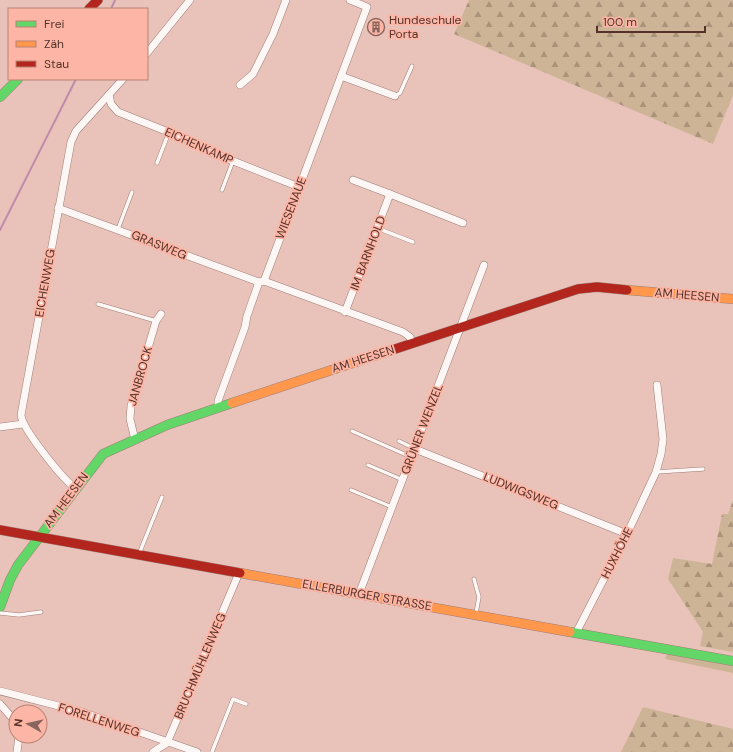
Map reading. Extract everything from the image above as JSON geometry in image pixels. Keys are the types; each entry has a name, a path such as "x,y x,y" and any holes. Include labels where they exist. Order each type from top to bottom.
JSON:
{"street":[{"path":"90,8 98,0"},
{"path":"148,52 190,0"},
{"path":"240,86 253,74 273,34 286,0"},
{"name":"WIESENAUE","path":"218,407 218,401 246,327 247,316 299,187 367,6 350,0"},
{"path":"341,76 395,96"},
{"path":"0,97 17,80"},
{"name":"EICHENWEG","path":"23,424 22,410 70,142 76,131 122,80"},
{"name":"EICHENKAMP","path":"109,95 111,104 118,112 169,132 233,161 299,187"},
{"path":"353,180 463,223"},
{"name":"IM BARNHOLD","path":"345,312 390,194"},
{"name":"GRASWEG","path":"58,208 118,229 147,242 404,332 410,337 412,343"},
{"name":"GRÜNER WENZEL","path":"359,594 484,265"},
{"name":"AM HEESEN","path":"0,607 3,591 38,537 99,457 167,425 412,343 588,287 733,299"},
{"name":"JANBROCK","path":"136,440 130,419 131,406 156,321 162,314"},
{"name":"HUXHÖHE","path":"576,633 627,534 656,472 663,439 657,385"},
{"path":"0,427 23,424 67,483 75,488"},
{"name":"LUDWIGSWEG","path":"415,449 627,534"},
{"name":"ELLERBURGER STRASSE","path":"0,530 733,661"},
{"name":"BRUCHMÜHLENWEG","path":"167,743 239,573"},
{"name":"FORELLENWEG","path":"0,691 82,712 167,743 197,752"},
{"path":"0,704 8,713"},
{"path":"153,752 167,743"}],"lane":[{"path":"395,96 400,94 412,66"},
{"path":"157,163 169,132"},
{"path":"222,190 233,161"},
{"path":"118,229 132,192"},
{"path":"377,228 413,242"},
{"path":"98,304 156,321"},
{"path":"352,431 411,457"},
{"path":"399,441 415,449"},
{"path":"368,466 403,480"},
{"path":"656,472 704,469"},
{"path":"351,490 392,508"},
{"path":"139,555 162,497"},
{"path":"474,579 479,597 476,614"},
{"path":"0,613 18,615 41,612"},
{"path":"212,752 233,699 246,704"}],"green space":[{"path":"469,0 733,0 733,95 713,144 454,34"},
{"path":"733,500 733,652 700,646 703,632 668,579 673,558 712,564 722,514 728,514"},
{"path":"667,654 733,666 733,673 665,659"},
{"path":"643,707 733,729 733,752 621,752"}],"waterway":[{"path":"111,8 115,0"},
{"path":"0,230 75,80"}],"traffic: fast":[{"path":"0,97 17,80"},
{"path":"0,607 10,580 18,565 103,454 167,425 232,403"},
{"path":"570,632 733,661"}],"traffic: slow":[{"path":"627,290 733,299"},
{"path":"232,403 383,353"},
{"path":"240,573 570,632"}],"traffic: jam":[{"path":"90,8 98,0"},
{"path":"383,353 578,289 597,287 627,290"},
{"path":"0,530 240,573"}],"place":[{"name":"Hundeschule Porta","path":"376,27"}]}
